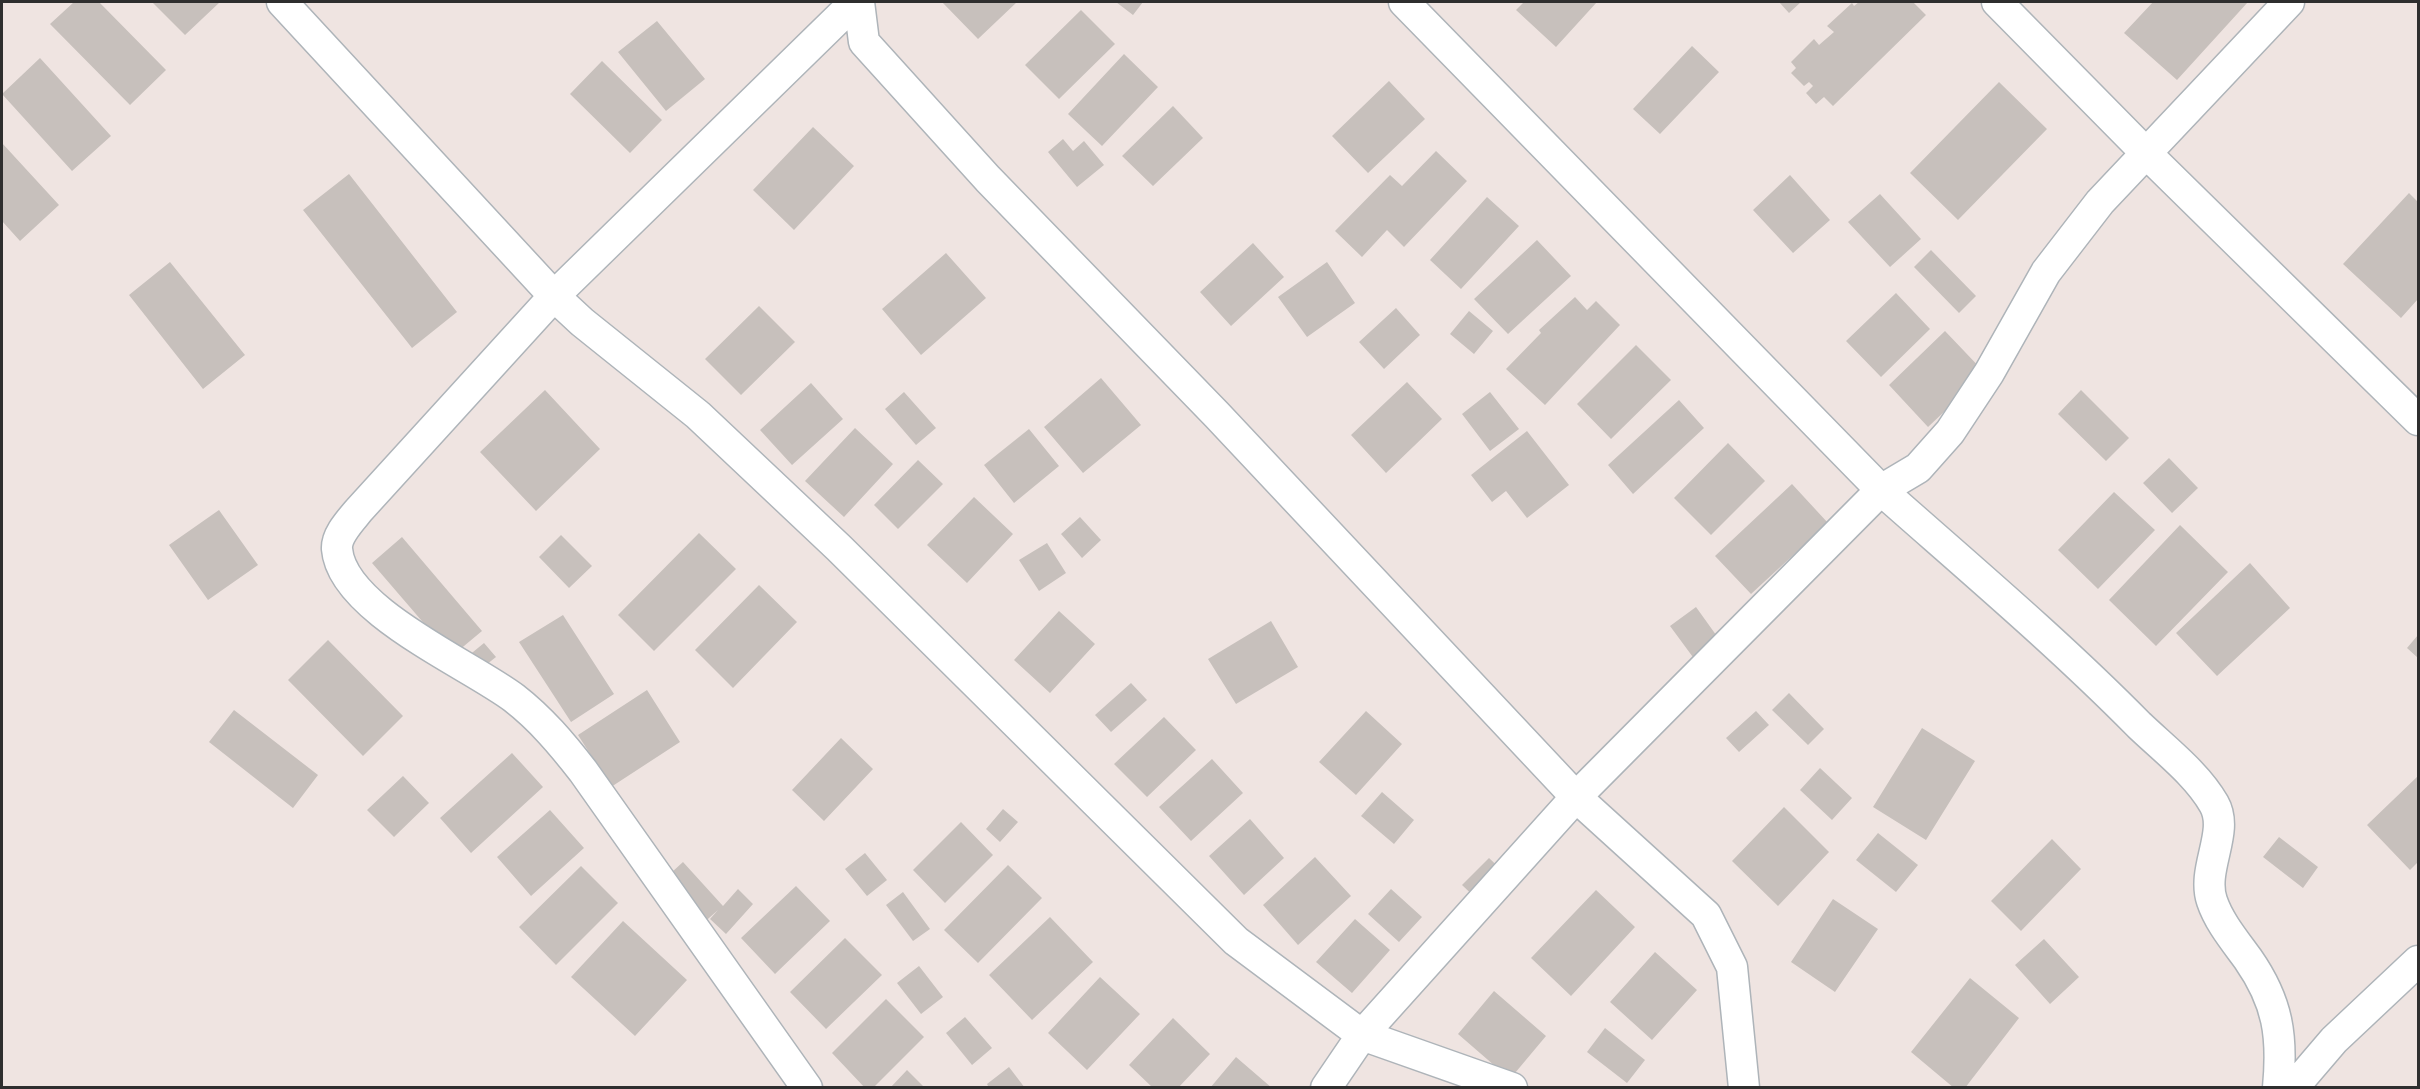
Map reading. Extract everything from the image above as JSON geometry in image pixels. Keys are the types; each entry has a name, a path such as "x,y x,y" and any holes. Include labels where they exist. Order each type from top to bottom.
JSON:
{"street":[{"path":"282,2 554,296 582,322 698,415 839,548 1236,941 1362,1035 1512,1088"},
{"path":"807,1088 583,771 549,729 513,698 388,619 343,572 336,546 344,529 554,296 857,2"},
{"path":"857,2 864,42 988,179 1217,415 1576,797 1706,915 1732,968 1744,1088"},
{"path":"1404,2 1881,490 2088,673 2198,783 2215,805 2220,828 2209,868 2212,901 2227,930 2253,966 2275,1008 2280,1041 2278,1088"},
{"path":"1997,2 2147,154 2418,420"},
{"path":"1326,1088 1362,1035 1576,797 1881,490 1918,468 1950,432 1989,373 2046,272 2100,202 2289,2"},
{"path":"2293,1088 2334,1040 2418,961"}],"building":[{"path":"74,2 99,2 166,70 130,105 50,24"},
{"path":"152,2 220,2 185,35"},
{"path":"942,2 1017,2 978,39"},
{"path":"1116,2 1143,2 1133,15"},
{"path":"1524,2 1597,2 1556,47 1516,10"},
{"path":"1779,2 1801,2 1789,13"},
{"path":"1859,2 1913,2 1926,15 1833,106 1824,97 1816,104 1806,93 1813,86 1809,82 1804,86 1791,73 1796,68 1791,62 1814,39 1819,45 1834,32 1827,26 1852,3 1854,6"},
{"path":"2153,2 2248,2 2177,80 2124,33"},
{"path":"1081,10 1115,44 1059,99 1025,65"},
{"path":"657,21 705,79 666,111 618,52"},
{"path":"1692,46 1719,72 1660,134 1633,109"},
{"path":"1124,54 1158,87 1102,146 1068,114"},
{"path":"40,58 111,136 72,171 2,94"},
{"path":"602,61 662,120 630,153 570,94"},
{"path":"1389,81 1425,119 1368,173 1332,136"},
{"path":"1999,82 2047,129 1958,220 1910,173"},
{"path":"1173,106 1203,138 1153,186 1122,156"},
{"path":"813,127 854,166 794,230 753,190"},
{"path":"1063,139 1073,151 1084,141 1104,165 1077,187 1048,152"},
{"path":"2,143 59,205 20,241 2,221"},
{"path":"1436,151 1467,181 1404,247 1387,230 1362,257 1335,231 1390,175 1402,186"},
{"path":"349,174 457,312 412,348 303,210"},
{"path":"1790,175 1830,220 1793,253 1753,210"},
{"path":"2409,193 2418,202 2418,299 2401,318 2343,264"},
{"path":"1880,194 1921,239 1890,267 1848,222"},
{"path":"1487,197 1519,226 1461,289 1430,260"},
{"path":"1537,240 1571,276 1508,334 1474,299"},
{"path":"1253,243 1284,277 1231,326 1200,292"},
{"path":"1931,250 1976,296 1959,313 1914,267"},
{"path":"946,253 986,298 921,355 882,309"},
{"path":"170,262 245,355 203,389 129,295"},
{"path":"1327,262 1355,303 1307,337 1278,297"},
{"path":"1896,293 1930,329 1881,377 1846,341"},
{"path":"1575,297 1587,310 1596,301 1620,325 1545,405 1506,369 1541,333 1539,330"},
{"path":"759,306 795,342 741,395 705,359"},
{"path":"1396,308 1420,335 1384,369 1359,342"},
{"path":"1469,311 1493,331 1474,354 1450,334"},
{"path":"1945,331 1985,373 1928,427 1889,385"},
{"path":"1636,345 1671,380 1611,439 1577,404"},
{"path":"1101,378 1141,425 1083,473 1044,427"},
{"path":"1407,382 1442,419 1386,473 1351,435"},
{"path":"811,383 843,419 792,465 760,430"},
{"path":"545,390 600,449 536,511 480,452"},
{"path":"2081,390 2129,438 2106,461 2058,414"},
{"path":"904,392 936,428 916,445 885,409"},
{"path":"1490,392 1519,429 1490,451 1462,414"},
{"path":"1679,400 1704,428 1633,494 1608,465"},
{"path":"855,428 893,464 844,517 805,481"},
{"path":"1029,429 1059,466 1014,503 984,465"},
{"path":"1527,431 1569,485 1527,518 1506,491 1492,502 1471,475"},
{"path":"1728,443 1765,481 1711,535 1674,498"},
{"path":"2169,458 2198,488 2172,513 2143,483"},
{"path":"918,460 943,484 898,529 874,505"},
{"path":"1792,484 1828,523 1751,594 1715,556"},
{"path":"2114,492 2155,530 2098,589 2058,550"},
{"path":"974,497 1013,534 967,583 927,545"},
{"path":"219,510 258,565 208,600 169,545"},
{"path":"1080,517 1101,540 1082,558 1061,534"},
{"path":"2180,525 2228,572 2156,646 2109,600"},
{"path":"699,533 736,569 654,651 618,615"},
{"path":"561,535 592,566 569,588 539,557"},
{"path":"402,537 482,631 452,656 372,563"},
{"path":"1047,543 1066,573 1039,591 1019,560"},
{"path":"2250,563 2290,608 2217,676 2176,633"},
{"path":"759,585 797,622 733,688 695,650"},
{"path":"1696,607 1724,646 1698,664 1670,626"},
{"path":"1059,611 1095,644 1050,693 1014,660"},
{"path":"563,615 614,694 571,722 519,642"},
{"path":"1271,621 1298,667 1236,704 1208,659"},
{"path":"2418,635 2418,658 2407,648"},
{"path":"328,640 403,716 363,756 288,680"},
{"path":"484,643 496,657 467,680 456,666"},
{"path":"1131,683 1147,700 1111,732 1095,715"},
{"path":"647,690 680,742 611,787 578,735"},
{"path":"1789,693 1824,729 1808,745 1772,710"},
{"path":"234,710 318,775 293,808 209,742"},
{"path":"1366,711 1402,744 1356,795 1319,762"},
{"path":"1756,711 1769,725 1739,752 1726,738"},
{"path":"1164,717 1196,750 1147,797 1114,764"},
{"path":"1922,728 1975,761 1926,840 1873,807"},
{"path":"841,738 873,769 824,821 792,790"},
{"path":"512,753 543,787 471,853 440,818"},
{"path":"1212,759 1243,793 1191,841 1159,807"},
{"path":"1820,768 1852,798 1832,820 1800,790"},
{"path":"403,776 429,803 394,837 367,810"},
{"path":"2418,776 2418,862 2410,870 2367,825"},
{"path":"1382,792 1414,820 1394,844 1361,816"},
{"path":"1784,807 1829,852 1778,906 1732,861"},
{"path":"1003,809 1018,822 1000,842 986,829"},
{"path":"550,810 584,848 531,896 497,857"},
{"path":"1250,819 1284,858 1244,895 1209,856"},
{"path":"961,822 993,855 945,903 913,870"},
{"path":"1878,833 1918,865 1896,892 1856,860"},
{"path":"2279,837 2318,867 2303,888 2263,857"},
{"path":"2052,839 2081,869 2021,931 1991,901"},
{"path":"865,853 887,880 867,896 845,869"},
{"path":"1315,857 1351,896 1298,945 1263,905"},
{"path":"1489,858 1508,876 1482,904 1462,885"},
{"path":"683,862 723,906 738,889 753,904 726,934 710,919 718,910 700,926 660,883"},
{"path":"1008,865 1042,898 978,963 944,930"},
{"path":"581,866 618,903 556,965 519,927"},
{"path":"796,886 830,921 775,974 741,938"},
{"path":"1391,889 1422,917 1399,942 1368,914"},
{"path":"1596,890 1635,927 1571,996 1531,958"},
{"path":"903,892 930,929 913,941 886,905"},
{"path":"1833,899 1878,929 1835,992 1791,962"},
{"path":"1050,917 1093,962 1032,1020 989,975"},
{"path":"1355,919 1390,950 1352,993 1316,962"},
{"path":"623,921 687,980 635,1036 571,977"},
{"path":"845,938 882,975 826,1029 790,992"},
{"path":"2044,939 2079,977 2050,1004 2015,965"},
{"path":"1655,952 1697,990 1652,1040 1610,1002"},
{"path":"919,966 943,997 921,1014 897,983"},
{"path":"1100,977 1140,1014 1087,1070 1048,1033"},
{"path":"1970,978 2019,1018 1965,1088 1954,1088 1911,1052"},
{"path":"1494,991 1546,1036 1510,1079 1458,1034"},
{"path":"886,999 924,1037 873,1088 865,1088 832,1053"},
{"path":"965,1017 992,1048 972,1065 946,1033"},
{"path":"1173,1018 1210,1054 1178,1088 1153,1088 1129,1065"},
{"path":"1605,1028 1645,1060 1627,1083 1587,1052"},
{"path":"1236,1057 1272,1088 1210,1088"},
{"path":"1009,1067 1025,1088 989,1088 987,1084"},
{"path":"907,1070 925,1088 890,1088"}]}
